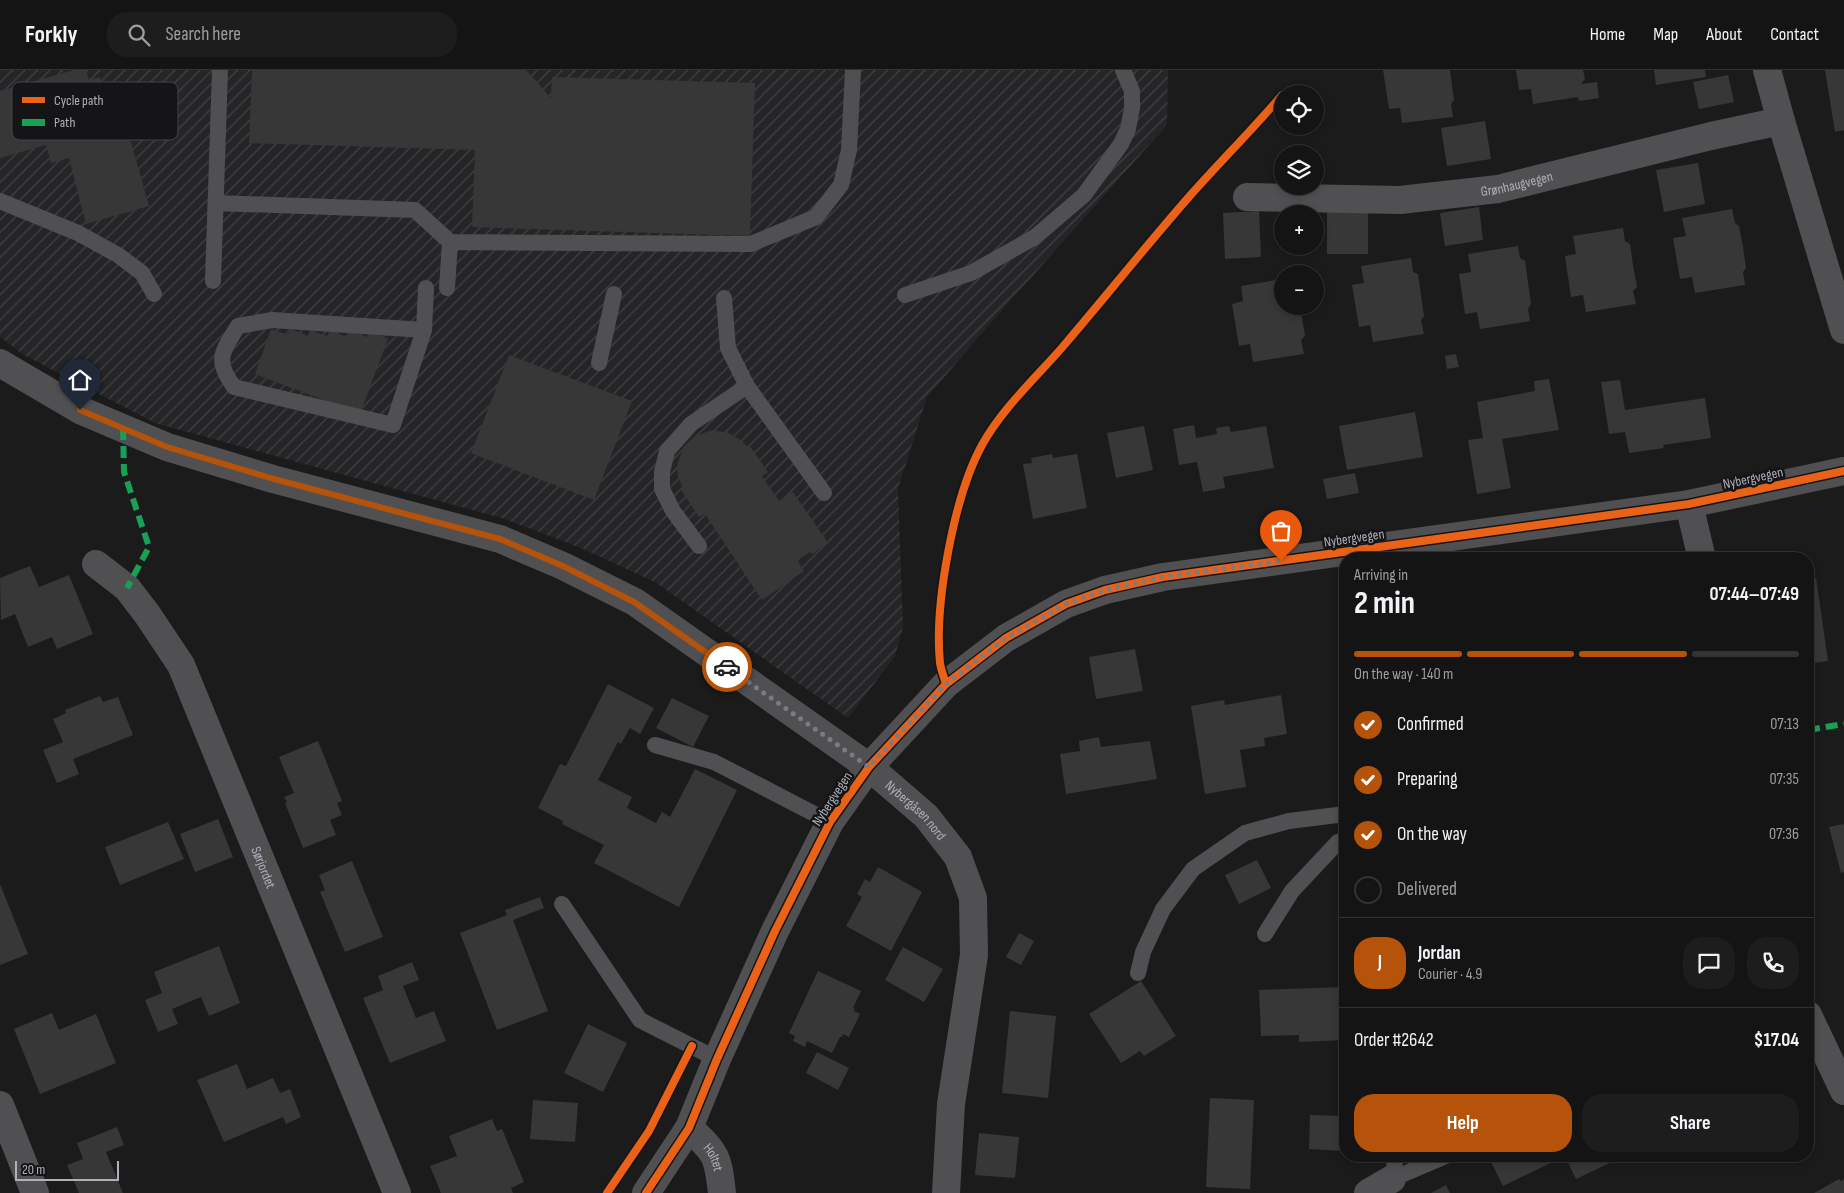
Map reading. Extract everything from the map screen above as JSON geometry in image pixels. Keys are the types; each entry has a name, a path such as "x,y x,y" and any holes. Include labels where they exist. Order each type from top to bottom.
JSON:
{"street":[{"path":"1767,70 1844,330"},
{"name":"Grønhaugvegen","path":"1247,197 1400,200 1498,188 1711,136 1781,121"},
{"name":"Nybergåsen nord","path":"0,363 80,410 167,447 274,479 500,539 563,566 634,602 869,767 926,816 958,856 973,898 974,955 951,1104 946,1193"},
{"name":"Nybergvegen","path":"1343,552 1688,504 1844,471"},
{"path":"1688,504 1700,552"},
{"name":"Nybergvegen","path":"646,1193 689,1128 717,1059 775,931 830,822 869,767 946,684 1006,638 1066,604 1105,590 1163,577 1339,553"},
{"name":"Sørjordet","path":"96,564 127,588 147,614 180,665 397,1193"},
{"path":"1814,1028 1844,1091"},
{"path":"0,1105 35,1193"},
{"name":"Holtet","path":"689,1128 709,1146 719,1164 722,1193"},
{"path":"1368,1193 1394,1168"}],"lane":[{"path":"213,281 220,70"},
{"path":"216,203 415,210 450,242 751,244 816,217 841,184 849,150 853,70"},
{"path":"905,295 971,272 1035,238 1084,195 1121,144 1128,129 1132,108 1132,91 1123,70"},
{"path":"0,200 78,233 118,255 142,273 154,294"},
{"path":"447,288 450,242"},
{"path":"424,330 272,320 238,326 223,350 222,363 224,374 234,387 393,425 424,330 426,288"},
{"path":"599,363 614,294"},
{"path":"724,298 728,348 747,386 824,493"},
{"path":"699,546 673,511 662,489 662,472 668,451 691,424 747,386"},
{"path":"656,745 714,762 830,822"},
{"path":"1138,973 1143,952 1163,909 1193,869 1245,833 1289,821 1339,815"},
{"path":"1266,934 1292,891 1339,842"},
{"path":"562,904 640,1020 717,1059"},
{"path":"1394,1168 1420,1162"}],"shaded area":[{"path":"0,70 1168,70 1167,125 927,397 898,489 903,627 895,656 848,718 655,582 581,548 505,519 155,423 24,355 0,337"}],"building":[{"path":"74,70 86,70 89,80 100,77 101,82 32,82"},
{"path":"252,70 526,70 551,98 552,77 755,83 750,236 472,227 475,150 249,143"},
{"path":"1383,70 1450,70 1454,100 1451,104 1453,117 1402,123 1400,108 1389,109"},
{"path":"1516,70 1583,70 1585,79 1581,84 1597,82 1599,98 1579,101 1578,97 1533,104 1531,89 1519,90"},
{"path":"1654,70 1705,70 1706,77 1656,85"},
{"path":"1825,70 1844,70 1844,130 1835,132"},
{"path":"1728,75 1734,102 1699,109 1693,82"},
{"path":"12,88 12,140 130,140 149,206 86,224 69,158 51,163 46,145 0,158 0,91"},
{"path":"1485,121 1491,159 1447,166 1441,128"},
{"path":"1698,163 1705,204 1664,212 1656,170"},
{"path":"1479,207 1483,240 1445,246 1440,213"},
{"path":"1732,209 1735,223 1739,226 1743,247 1746,268 1743,272 1745,285 1695,293 1692,277 1680,279 1673,238 1686,236 1682,218"},
{"path":"1259,211 1261,257 1225,259 1223,213"},
{"path":"1327,212 1368,212 1368,254 1327,254"},
{"path":"1623,228 1625,241 1630,244 1637,287 1633,291 1636,304 1586,312 1583,295 1571,297 1565,256 1576,254 1573,236"},
{"path":"1518,246 1520,258 1525,261 1531,304 1528,309 1530,321 1480,329 1477,312 1465,314 1459,274 1471,272 1468,254"},
{"path":"1411,258 1413,272 1418,274 1424,316 1421,320 1424,334 1373,342 1370,325 1359,327 1352,285 1364,283 1361,266"},
{"path":"1274,280 1274,315 1302,315 1305,336 1301,340 1304,354 1253,362 1250,344 1239,346 1232,304 1243,301 1241,286"},
{"path":"271,329 288,335 291,329 308,336 310,330 327,336 330,330 347,337 350,331 367,337 369,331 388,339 360,414 255,374"},
{"path":"1456,354 1459,367 1447,369 1445,356"},
{"path":"509,355 632,401 594,500 471,453"},
{"path":"1549,379 1559,430 1502,439 1511,488 1477,494 1468,440 1483,438 1477,402 1535,391 1534,381"},
{"path":"1620,380 1625,410 1705,398 1711,438 1663,445 1664,448 1629,453 1625,432 1609,434 1601,382"},
{"path":"1415,412 1423,457 1347,470 1339,426"},
{"path":"1194,425 1196,438 1217,434 1216,428 1229,426 1231,432 1266,426 1274,468 1223,477 1225,488 1203,492 1197,462 1179,465 1173,429"},
{"path":"1144,426 1153,470 1116,478 1107,433"},
{"path":"712,430 729,433 747,446 749,445 768,472 762,476 779,501 793,492 828,543 812,554 810,552 797,560 804,571 762,600 705,514 699,517 681,490 683,488 678,477 677,465 684,446 696,436"},
{"path":"1052,454 1053,458 1077,454 1087,508 1033,519 1023,464 1032,463 1031,458"},
{"path":"1355,473 1359,493 1327,499 1323,479"},
{"path":"30,566 39,587 69,575 93,634 57,649 52,637 28,647 15,614 1,620 0,578"},
{"path":"1814,578 1816,578 1828,661 1814,663"},
{"path":"1135,649 1143,691 1096,699 1089,657"},
{"path":"608,684 654,708 640,734 630,728 621,744 618,742 598,780 632,797 627,808 656,823 662,812 670,817 695,769 737,790 679,907 594,863 604,845 562,824 563,821 538,808 560,764 566,766"},
{"path":"1281,695 1287,734 1264,738 1265,746 1240,750 1246,787 1205,794 1191,706 1224,700 1225,705"},
{"path":"100,696 103,702 118,697 133,735 73,759 79,774 57,783 43,750 63,742 53,719 66,713 65,710"},
{"path":"672,698 709,716 693,747 656,728"},
{"path":"1099,737 1101,747 1150,741 1157,779 1066,794 1060,754 1080,751 1079,741"},
{"path":"318,741 342,801 337,803 342,815 330,820 336,835 303,848 285,803 287,802 284,797 294,793 279,757"},
{"path":"218,819 233,857 195,872 180,834"},
{"path":"168,822 184,859 120,885 105,847"},
{"path":"1844,824 1844,872 1841,873 1829,827"},
{"path":"1257,860 1271,888 1239,904 1225,875"},
{"path":"352,861 383,937 345,952 320,892 325,890 319,875"},
{"path":"878,867 922,892 891,951 846,926 862,897 857,894 865,879 870,882"},
{"path":"0,884 28,954 0,965"},
{"path":"540,897 544,908 513,920 548,1011 497,1030 460,933 507,915 505,910"},
{"path":"1019,933 1034,941 1021,965 1006,957"},
{"path":"219,946 240,1003 209,1016 201,997 172,1009 178,1024 158,1032 145,1000 162,993 154,972"},
{"path":"903,947 943,969 924,1002 885,980"},
{"path":"412,962 419,980 403,986 416,1018 434,1011 446,1041 390,1063 363,998 383,990 378,976"},
{"path":"818,971 861,991 853,1008 855,1009 854,1011 860,1014 849,1037 843,1034 832,1053 807,1041 805,1047 793,1041 795,1036 789,1033"},
{"path":"1141,981 1176,1036 1144,1056 1140,1051 1121,1063 1089,1014"},
{"path":"1339,987 1339,1040 1299,1042 1299,1035 1261,1036 1259,990"},
{"path":"1010,1011 1056,1016 1048,1098 1002,1093"},
{"path":"52,1013 59,1030 96,1014 116,1063 40,1094 14,1029"},
{"path":"588,1024 627,1043 603,1092 564,1073"},
{"path":"817,1052 849,1068 838,1090 806,1073"},
{"path":"237,1064 247,1089 273,1078 280,1093 290,1089 301,1117 286,1124 283,1117 224,1142 197,1080"},
{"path":"1210,1098 1254,1100 1250,1189 1206,1187"},
{"path":"533,1100 578,1103 575,1142 530,1139"},
{"path":"1310,1115 1339,1116 1339,1151 1309,1149"},
{"path":"492,1119 497,1131 502,1129 524,1182 511,1188 513,1193 441,1193 430,1166 457,1156 449,1136"},
{"path":"117,1127 124,1145 106,1152 123,1193 79,1193 67,1165 83,1159 77,1143"},
{"path":"979,1133 1019,1137 1015,1178 975,1175"},
{"path":"1491,1162 1553,1162 1503,1186"},
{"path":"1568,1162 1612,1162 1576,1179"},
{"path":"1839,1179 1841,1181 1844,1179 1844,1193 1814,1193"},
{"path":"1446,1185 1450,1193 1431,1193"}],"marked path":[{"path":"123,428 124,472 149,547 127,588"},
{"path":"1814,729 1844,724"}],"cycle path":[{"path":"946,684 940,663 939,639 943,582 948,551 963,492 982,445 1010,405 1066,343 1188,198 1274,104"},
{"path":"1343,552 1689,504 1844,471"},
{"path":"646,1193 689,1128 717,1059 775,931 830,822 869,767 946,684 1006,638 1066,604 1105,590 1163,577 1339,553"},
{"path":"607,1193 649,1131 692,1046"}],"way so far":[{"path":"727,667 869,767 946,684 1006,638 1066,604 1105,590 1163,577 1281,561"}],"route":[{"path":"80,410 167,447 274,479 500,539 563,566 634,602 727,667"}]}
